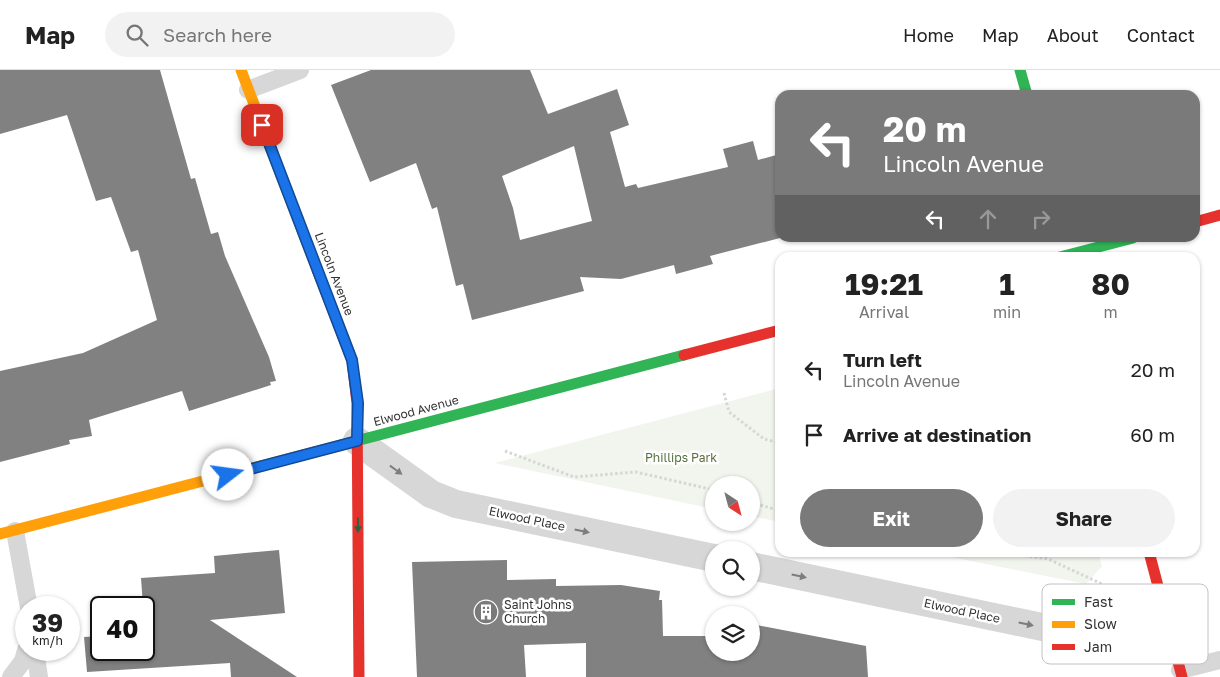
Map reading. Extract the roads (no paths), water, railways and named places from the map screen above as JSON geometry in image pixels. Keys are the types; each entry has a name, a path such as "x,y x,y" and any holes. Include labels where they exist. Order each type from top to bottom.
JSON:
{"street":[{"name":"Lincoln Avenue","path":"240,70 352,360 358,403 359,677"},
{"path":"1020,70 1026,90"},
{"path":"1200,221 1220,215"},
{"path":"1072,252 1116,242"},
{"name":"Elwood Avenue","path":"7,532 775,331"},
{"name":"Elwood Place","path":"357,441 431,494 456,504 705,556"},
{"path":"1150,557 1157,584"},
{"name":"Elwood Place","path":"760,568 1042,627"}],"lane":[{"path":"248,90 300,70"},
{"path":"7,532 25,596"},
{"path":"1181,674 1220,660"},
{"path":"11,677 24,661"},
{"path":"37,661 39,677"}],"place":[{"name":"Saint Johns Church","path":"486,612"}],"park label":[{"name":"Phillips Park","path":"681,458"}]}
